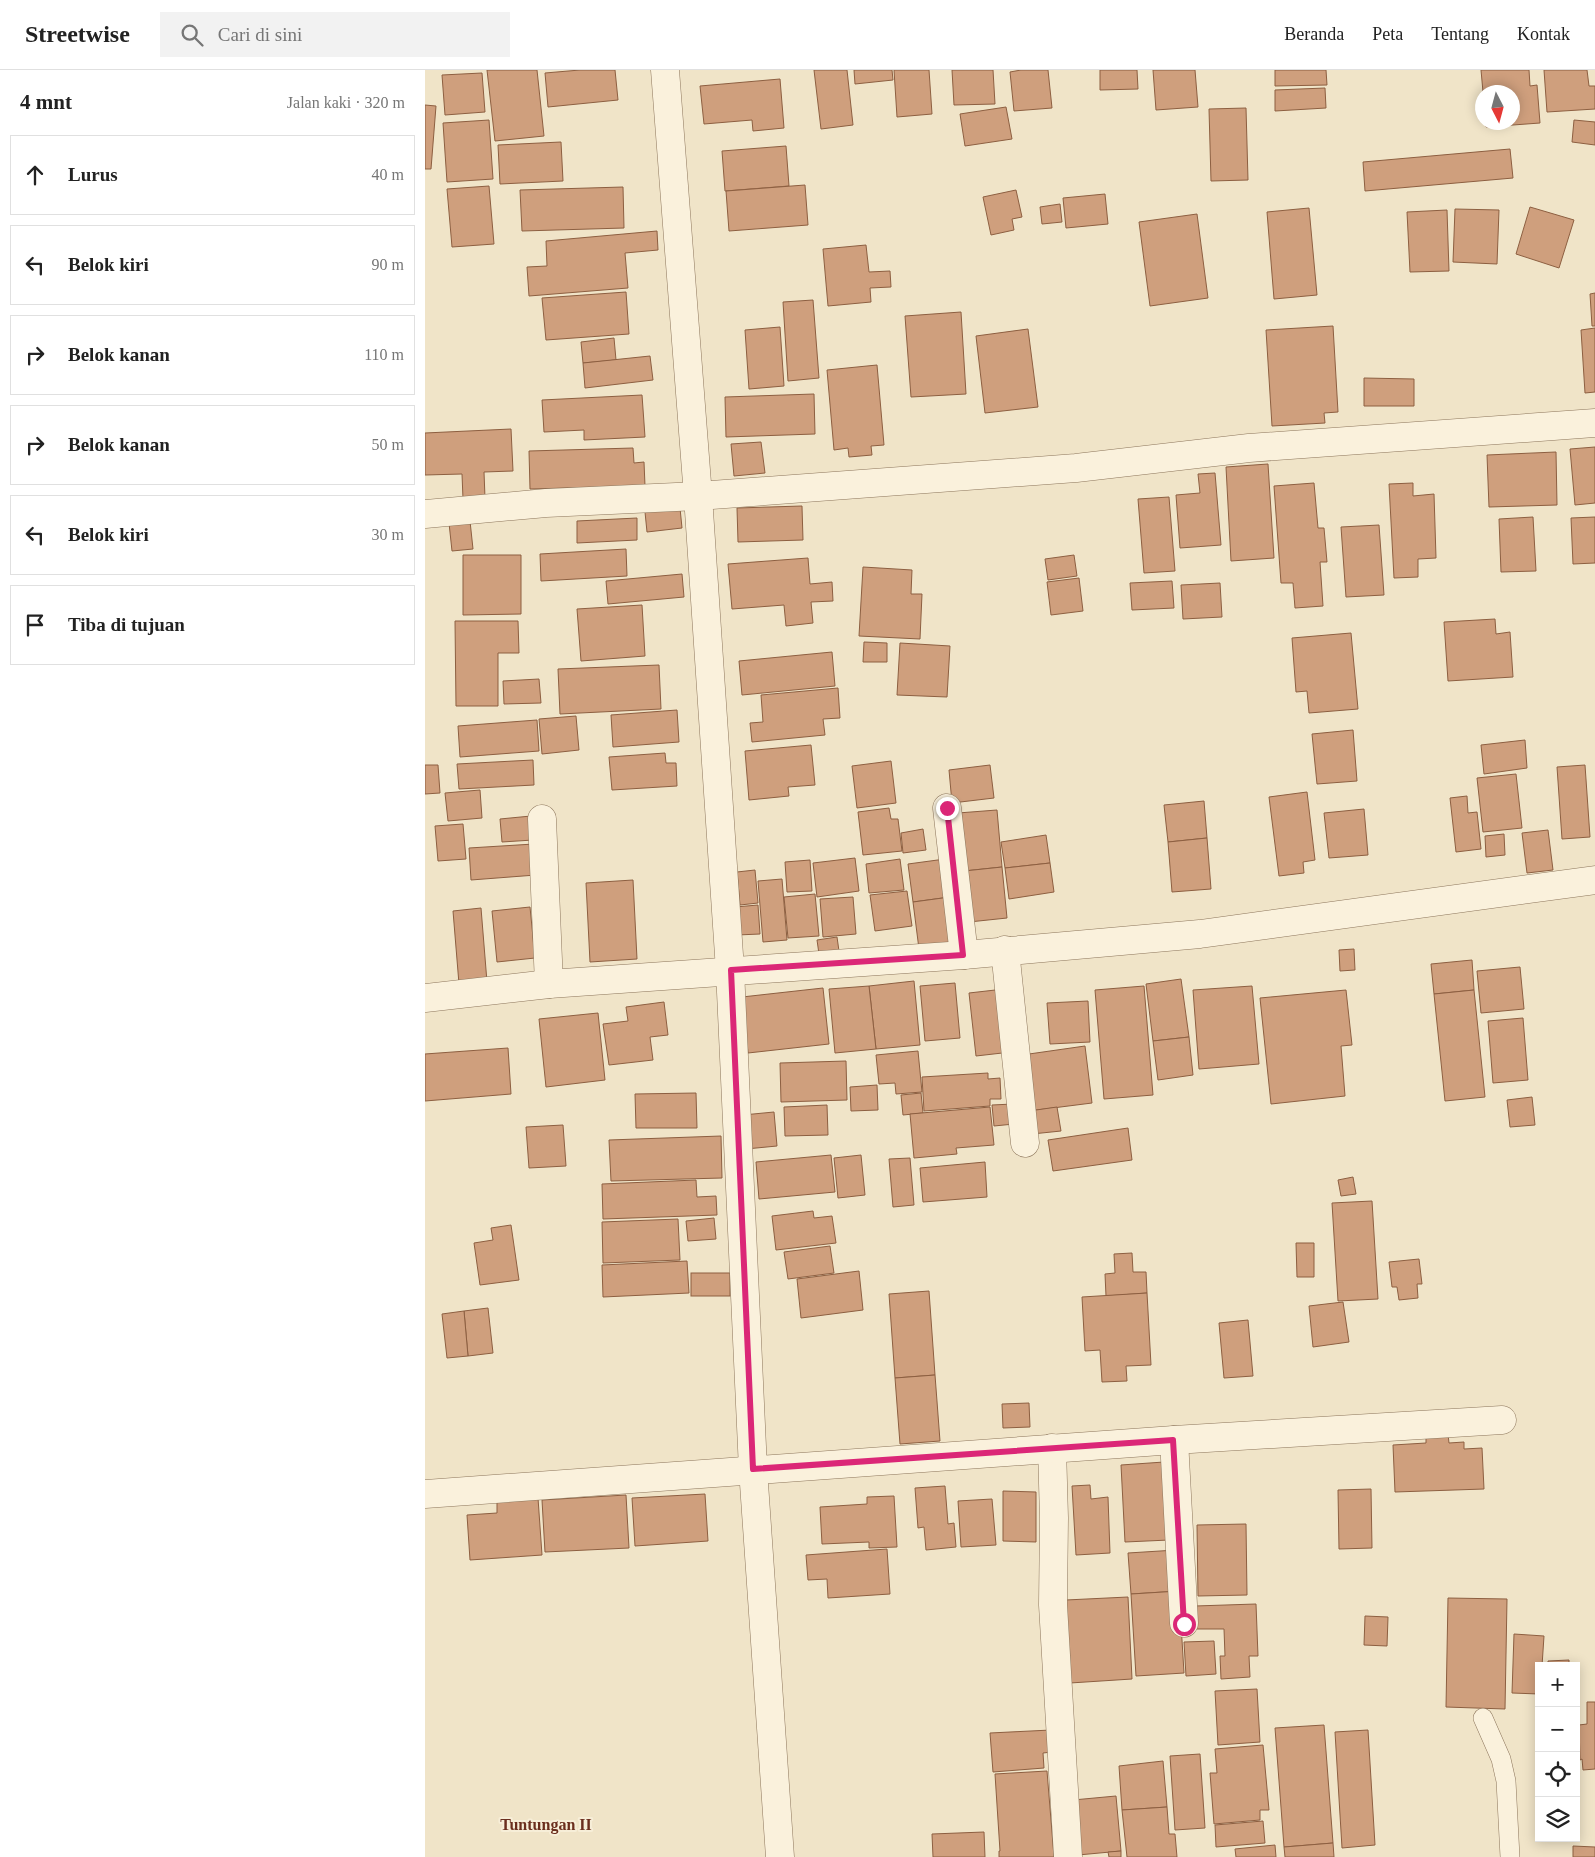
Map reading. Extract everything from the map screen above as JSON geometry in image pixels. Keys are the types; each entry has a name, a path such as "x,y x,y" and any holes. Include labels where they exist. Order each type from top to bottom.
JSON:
{"street":[{"path":"665,70 731,970 753,1469 780,1857"},
{"path":"425,514 546,503 697,496 1076,468 1249,448 1595,423"},
{"path":"947,808 963,955"},
{"path":"542,819 549,984"},
{"path":"425,998 549,984 963,955 1200,934 1595,880"},
{"path":"1005,950 1025,1143"},
{"path":"425,1494 1052,1448 1502,1420"},
{"path":"1173,1440 1184,1624"},
{"path":"1052,1448 1054,1518 1053,1606 1068,1857"}],"lane":[{"path":"1483,1718 1501,1759 1506,1781 1510,1857"}],"building":[{"path":"487,70 537,70 544,136 495,141"},
{"path":"615,70 618,100 548,107 545,73"},
{"path":"814,70 847,70 853,125 821,129"},
{"path":"854,70 892,70 893,80 855,84"},
{"path":"894,70 929,70 932,114 897,117"},
{"path":"952,70 993,70 995,104 954,105"},
{"path":"1048,70 1052,108 1014,111 1010,72"},
{"path":"1100,70 1137,70 1138,89 1100,90"},
{"path":"1153,70 1195,70 1198,107 1156,110"},
{"path":"1275,70 1326,70 1327,85 1275,86"},
{"path":"1481,70 1529,70 1530,86 1537,85 1540,123 1520,124 1520,85 1482,85"},
{"path":"1544,70 1587,70 1589,86 1595,86 1595,109 1547,112"},
{"path":"482,73 485,112 445,115 442,75"},
{"path":"780,79 784,128 753,131 752,120 704,124 700,86"},
{"path":"1325,88 1326,108 1275,111 1275,90"},
{"path":"425,105 436,106 431,169 425,169"},
{"path":"1006,107 1012,139 965,146 960,114"},
{"path":"1246,108 1248,180 1211,181 1209,109"},
{"path":"489,120 493,179 447,182 443,123"},
{"path":"1574,120 1595,122 1595,145 1572,142"},
{"path":"561,142 563,181 500,184 498,145"},
{"path":"786,146 789,186 725,191 722,151"},
{"path":"1510,149 1513,178 1365,191 1363,162"},
{"path":"805,185 808,225 729,231 726,191"},
{"path":"489,186 494,244 452,247 447,189"},
{"path":"623,187 624,228 522,231 520,190"},
{"path":"1016,190 1022,217 1012,219 1014,230 991,235 983,197"},
{"path":"1105,194 1108,224 1066,228 1063,198"},
{"path":"1060,204 1062,222 1042,224 1040,207"},
{"path":"1530,207 1574,220 1559,268 1516,254"},
{"path":"1309,208 1317,295 1274,299 1267,212"},
{"path":"1455,209 1499,210 1497,264 1453,262"},
{"path":"1447,210 1449,271 1410,272 1407,212"},
{"path":"1197,214 1208,298 1150,306 1139,222"},
{"path":"657,231 658,250 625,253 628,288 529,296 527,267 547,266 546,241"},
{"path":"866,245 869,272 890,271 891,287 870,288 871,302 828,306 823,249"},
{"path":"626,292 629,334 546,340 542,298"},
{"path":"1595,293 1595,326 1592,326 1590,294"},
{"path":"813,300 819,378 788,381 783,302"},
{"path":"961,312 966,394 911,397 905,316"},
{"path":"1333,326 1338,412 1324,413 1325,423 1272,426 1266,330"},
{"path":"780,327 784,386 749,389 745,330"},
{"path":"1595,328 1595,392 1585,393 1581,330"},
{"path":"1028,329 1038,407 985,413 976,336"},
{"path":"614,338 616,360 583,363 581,342"},
{"path":"650,356 653,380 585,388 583,363"},
{"path":"877,365 884,445 871,446 872,455 849,457 848,448 834,450 827,370"},
{"path":"1364,378 1414,379 1414,406 1364,406"},
{"path":"814,394 815,434 726,437 725,397"},
{"path":"642,395 645,437 584,440 584,430 544,432 542,400"},
{"path":"511,429 513,471 484,472 485,498 463,499 462,474 425,475 425,433"},
{"path":"761,442 765,473 734,476 731,444"},
{"path":"1595,447 1595,503 1575,505 1570,449"},
{"path":"633,448 634,463 644,462 645,486 530,489 529,451"},
{"path":"1556,452 1557,505 1489,507 1487,455"},
{"path":"1268,464 1274,558 1231,561 1226,467"},
{"path":"1215,473 1221,545 1180,548 1176,495 1200,493 1198,474"},
{"path":"1314,483 1318,528 1324,528 1327,562 1320,562 1323,606 1295,608 1293,583 1281,583 1274,486"},
{"path":"1413,483 1413,496 1434,494 1436,558 1418,559 1418,577 1394,578 1389,484"},
{"path":"1169,497 1175,571 1144,573 1138,499"},
{"path":"802,506 803,540 738,542 737,508"},
{"path":"680,508 682,528 647,532 645,512"},
{"path":"1533,517 1536,571 1501,572 1499,519"},
{"path":"1595,517 1595,563 1573,564 1571,518"},
{"path":"637,518 637,540 577,543 577,521"},
{"path":"470,521 473,549 452,551 449,523"},
{"path":"1379,525 1384,595 1346,597 1341,527"},
{"path":"626,549 627,576 541,581 540,554"},
{"path":"463,555 521,555 521,614 463,615"},
{"path":"1074,555 1077,576 1048,580 1045,559"},
{"path":"808,558 810,584 832,582 833,601 811,602 813,623 786,626 784,605 732,609 728,564"},
{"path":"863,567 912,570 911,594 922,594 920,639 859,636"},
{"path":"682,574 684,597 608,604 606,581"},
{"path":"1079,578 1083,611 1051,615 1047,582"},
{"path":"1172,581 1174,608 1132,610 1130,583"},
{"path":"1220,583 1222,617 1183,619 1181,585"},
{"path":"642,605 645,656 581,661 577,609"},
{"path":"1495,619 1496,634 1510,632 1513,677 1448,681 1444,622"},
{"path":"455,621 518,621 519,653 498,653 498,706 456,706"},
{"path":"1351,633 1358,709 1309,713 1307,691 1296,692 1292,638"},
{"path":"864,642 887,643 887,662 863,662"},
{"path":"900,643 950,646 947,697 897,695"},
{"path":"832,652 835,686 742,695 739,661"},
{"path":"659,665 661,709 560,714 558,669"},
{"path":"539,679 541,703 504,704 503,681"},
{"path":"838,688 840,718 823,719 825,735 752,742 750,723 763,722 761,695"},
{"path":"677,710 679,742 613,747 611,715"},
{"path":"576,716 579,750 542,754 539,719"},
{"path":"537,720 539,751 460,757 458,726"},
{"path":"1353,730 1357,781 1317,784 1312,734"},
{"path":"1525,740 1527,768 1484,774 1481,745"},
{"path":"811,745 815,785 788,787 789,796 749,800 745,751"},
{"path":"665,753 666,763 676,763 677,786 612,790 609,757"},
{"path":"533,760 534,785 459,789 457,764"},
{"path":"891,761 896,803 857,808 852,766"},
{"path":"425,765 438,765 440,793 425,794"},
{"path":"990,765 994,798 952,803 949,770"},
{"path":"1585,765 1590,837 1562,839 1557,767"},
{"path":"1516,774 1522,828 1483,832 1477,778"},
{"path":"480,790 482,818 448,821 445,793"},
{"path":"1307,792 1315,860 1303,862 1304,873 1279,876 1269,797"},
{"path":"1467,796 1468,813 1477,812 1481,849 1456,852 1450,798"},
{"path":"1204,801 1207,838 1168,842 1164,805"},
{"path":"889,808 891,819 898,819 902,851 863,855 858,812"},
{"path":"1364,809 1368,855 1329,858 1324,813"},
{"path":"997,810 1002,867 964,871 958,813"},
{"path":"531,816 533,840 502,842 500,819"},
{"path":"463,824 466,859 438,861 435,826"},
{"path":"923,829 926,850 903,853 901,833"},
{"path":"1548,830 1553,870 1527,873 1522,833"},
{"path":"1504,834 1505,855 1486,857 1485,836"},
{"path":"1046,835 1050,863 1005,868 1001,842"},
{"path":"1207,838 1211,889 1172,892 1168,842"},
{"path":"534,844 536,875 471,880 469,848"},
{"path":"855,858 859,891 817,897 813,863"},
{"path":"900,859 904,890 869,893 866,864"},
{"path":"945,859 950,897 913,902 908,864"},
{"path":"810,860 812,891 787,892 785,862"},
{"path":"1050,863 1054,892 1009,899 1005,868"},
{"path":"1002,867 1007,918 969,922 964,871"},
{"path":"755,870 758,903 740,905 737,872"},
{"path":"782,879 787,940 763,942 758,881"},
{"path":"633,880 637,959 590,962 586,883"},
{"path":"907,891 912,926 875,931 870,895"},
{"path":"815,894 819,936 788,938 784,897"},
{"path":"853,897 856,934 823,937 820,899"},
{"path":"950,897 956,944 919,949 913,902"},
{"path":"758,905 760,934 737,935 735,907"},
{"path":"530,907 535,958 497,962 492,911"},
{"path":"481,908 487,982 459,984 453,911"},
{"path":"837,937 839,951 819,954 817,940"},
{"path":"1354,949 1355,970 1340,971 1339,950"},
{"path":"1472,960 1474,990 1434,994 1431,964"},
{"path":"1520,967 1524,1009 1481,1013 1477,971"},
{"path":"1181,979 1189,1037 1153,1041 1146,984"},
{"path":"914,981 920,1045 876,1049 869,986"},
{"path":"955,983 960,1038 925,1041 920,986"},
{"path":"869,986 876,1049 835,1053 829,989"},
{"path":"1144,986 1153,1095 1104,1099 1095,990"},
{"path":"1252,986 1259,1064 1199,1069 1193,990"},
{"path":"823,988 829,1044 748,1053 742,997"},
{"path":"1004,989 1011,1052 976,1056 969,993"},
{"path":"1346,990 1352,1045 1341,1046 1345,1096 1271,1104 1260,998"},
{"path":"1474,990 1485,1097 1445,1101 1434,994"},
{"path":"1088,1001 1090,1042 1050,1044 1047,1003"},
{"path":"664,1002 668,1035 650,1037 653,1060 609,1065 603,1024 628,1021 626,1007"},
{"path":"598,1013 605,1080 546,1087 539,1019"},
{"path":"1523,1018 1528,1080 1493,1083 1488,1021"},
{"path":"1189,1037 1193,1075 1158,1080 1153,1041"},
{"path":"1085,1046 1092,1103 1029,1111 1022,1055"},
{"path":"508,1048 511,1094 425,1101 425,1054"},
{"path":"918,1051 922,1092 896,1094 895,1083 879,1084 876,1055"},
{"path":"846,1061 847,1100 781,1102 780,1063"},
{"path":"988,1073 988,1079 1000,1078 1001,1099 990,1099 990,1106 924,1111 922,1077"},
{"path":"877,1085 878,1110 851,1111 850,1087"},
{"path":"696,1093 697,1128 636,1128 635,1094"},
{"path":"921,1093 923,1113 903,1115 901,1095"},
{"path":"1532,1097 1535,1125 1510,1127 1507,1100"},
{"path":"1013,1104 1014,1124 994,1126 992,1105"},
{"path":"827,1105 828,1135 785,1136 784,1107"},
{"path":"990,1107 994,1145 956,1148 957,1154 914,1158 910,1114"},
{"path":"1057,1107 1061,1131 1032,1134 1029,1111"},
{"path":"774,1112 777,1146 746,1149 743,1115"},
{"path":"563,1125 566,1166 529,1168 526,1127"},
{"path":"1128,1128 1132,1160 1053,1171 1048,1140"},
{"path":"721,1136 722,1178 611,1181 609,1140"},
{"path":"831,1155 835,1192 759,1199 756,1162"},
{"path":"861,1155 865,1195 838,1198 834,1158"},
{"path":"910,1158 914,1205 893,1207 889,1159"},
{"path":"985,1162 987,1197 923,1202 920,1168"},
{"path":"1353,1177 1356,1194 1341,1196 1338,1180"},
{"path":"696,1180 697,1197 716,1196 717,1215 603,1219 602,1184"},
{"path":"1372,1201 1378,1299 1338,1301 1332,1203"},
{"path":"813,1211 814,1218 832,1216 836,1243 776,1250 772,1216"},
{"path":"714,1218 716,1239 688,1241 686,1221"},
{"path":"678,1219 680,1260 603,1263 602,1222"},
{"path":"511,1225 519,1280 480,1285 474,1243 493,1240 491,1228"},
{"path":"1296,1243 1314,1243 1314,1277 1297,1277"},
{"path":"830,1246 834,1273 788,1279 784,1252"},
{"path":"1132,1253 1133,1272 1146,1272 1147,1293 1106,1296 1105,1274 1115,1273 1114,1254"},
{"path":"1419,1259 1422,1284 1417,1284 1418,1298 1399,1300 1397,1287 1392,1287 1389,1262"},
{"path":"687,1261 689,1293 603,1297 602,1265"},
{"path":"859,1271 863,1310 801,1318 797,1279"},
{"path":"691,1273 730,1273 730,1296 691,1296"},
{"path":"929,1291 935,1375 895,1378 889,1294"},
{"path":"1147,1293 1151,1365 1126,1366 1127,1381 1102,1382 1100,1350 1085,1351 1082,1297"},
{"path":"1343,1302 1349,1342 1313,1347 1309,1306"},
{"path":"488,1308 493,1353 468,1356 464,1311"},
{"path":"464,1311 468,1356 447,1358 442,1314"},
{"path":"1248,1320 1253,1376 1224,1378 1219,1323"},
{"path":"935,1375 940,1441 900,1444 895,1378"},
{"path":"1029,1403 1030,1427 1003,1428 1002,1404"},
{"path":"1448,1434 1449,1443 1464,1442 1464,1449 1482,1448 1484,1489 1395,1492 1393,1445 1426,1443 1426,1435"},
{"path":"1164,1462 1169,1540 1125,1542 1121,1465"},
{"path":"1090,1485 1091,1499 1108,1497 1110,1553 1076,1555 1072,1486"},
{"path":"945,1486 948,1524 954,1523 956,1547 926,1550 924,1527 918,1528 915,1488"},
{"path":"1371,1489 1372,1548 1339,1549 1338,1490"},
{"path":"1003,1491 1036,1492 1036,1542 1003,1541"},
{"path":"705,1494 708,1541 635,1546 632,1498"},
{"path":"626,1495 629,1548 545,1552 542,1500"},
{"path":"894,1496 897,1547 869,1548 869,1542 822,1544 820,1507 867,1504 867,1497"},
{"path":"538,1498 542,1555 470,1560 467,1515 497,1513 497,1501"},
{"path":"992,1499 996,1545 961,1547 958,1501"},
{"path":"1246,1524 1247,1595 1198,1596 1197,1525"},
{"path":"887,1549 890,1594 828,1598 827,1579 808,1580 806,1555"},
{"path":"1176,1550 1179,1591 1131,1594 1128,1553"},
{"path":"1179,1591 1184,1673 1136,1676 1131,1594"},
{"path":"1128,1597 1132,1679 1070,1683 1066,1600"},
{"path":"1448,1598 1507,1599 1505,1709 1446,1707"},
{"path":"1256,1604 1258,1656 1249,1656 1250,1677 1221,1679 1220,1656 1225,1656 1224,1629 1195,1629 1195,1606"},
{"path":"1365,1616 1388,1617 1387,1646 1364,1645"},
{"path":"1514,1634 1544,1636 1542,1662 1535,1662 1535,1694 1512,1693"},
{"path":"1214,1641 1216,1674 1186,1676 1184,1642"},
{"path":"1569,1660 1569,1662 1548,1662"},
{"path":"1257,1689 1260,1742 1218,1745 1215,1691"},
{"path":"1587,1702 1595,1702 1595,1769 1583,1770 1582,1759 1580,1760 1580,1725 1587,1724"},
{"path":"1324,1725 1333,1843 1284,1847 1275,1728"},
{"path":"1051,1730 1052,1752 1043,1753 1044,1768 993,1772 990,1733"},
{"path":"1368,1730 1375,1845 1342,1848 1335,1732"},
{"path":"1263,1745 1269,1810 1260,1810 1260,1820 1214,1824 1210,1773 1217,1773 1215,1749"},
{"path":"1200,1754 1205,1828 1175,1830 1170,1756"},
{"path":"1163,1761 1167,1807 1122,1810 1119,1766"},
{"path":"1047,1771 1054,1857 999,1857 995,1774"},
{"path":"1116,1796 1121,1851 1078,1855 1073,1800"},
{"path":"1167,1807 1169,1834 1175,1834 1177,1857 1127,1857 1122,1810"},
{"path":"1263,1821 1265,1843 1216,1847 1215,1825"},
{"path":"984,1832 985,1857 933,1857 932,1834"},
{"path":"1333,1843 1334,1857 1285,1857 1284,1847"},
{"path":"1275,1845 1276,1857 1236,1857 1235,1849"},
{"path":"1573,1846 1595,1847 1595,1857 1573,1857"},
{"path":"1121,1851 1121,1857 1109,1857 1108,1852"}],"district":[{"name":"Tuntungan II","path":"546,1824"}],"route":[{"path":"947,808 963,955 731,970 753,1469 1173,1440 1184,1624"}]}
